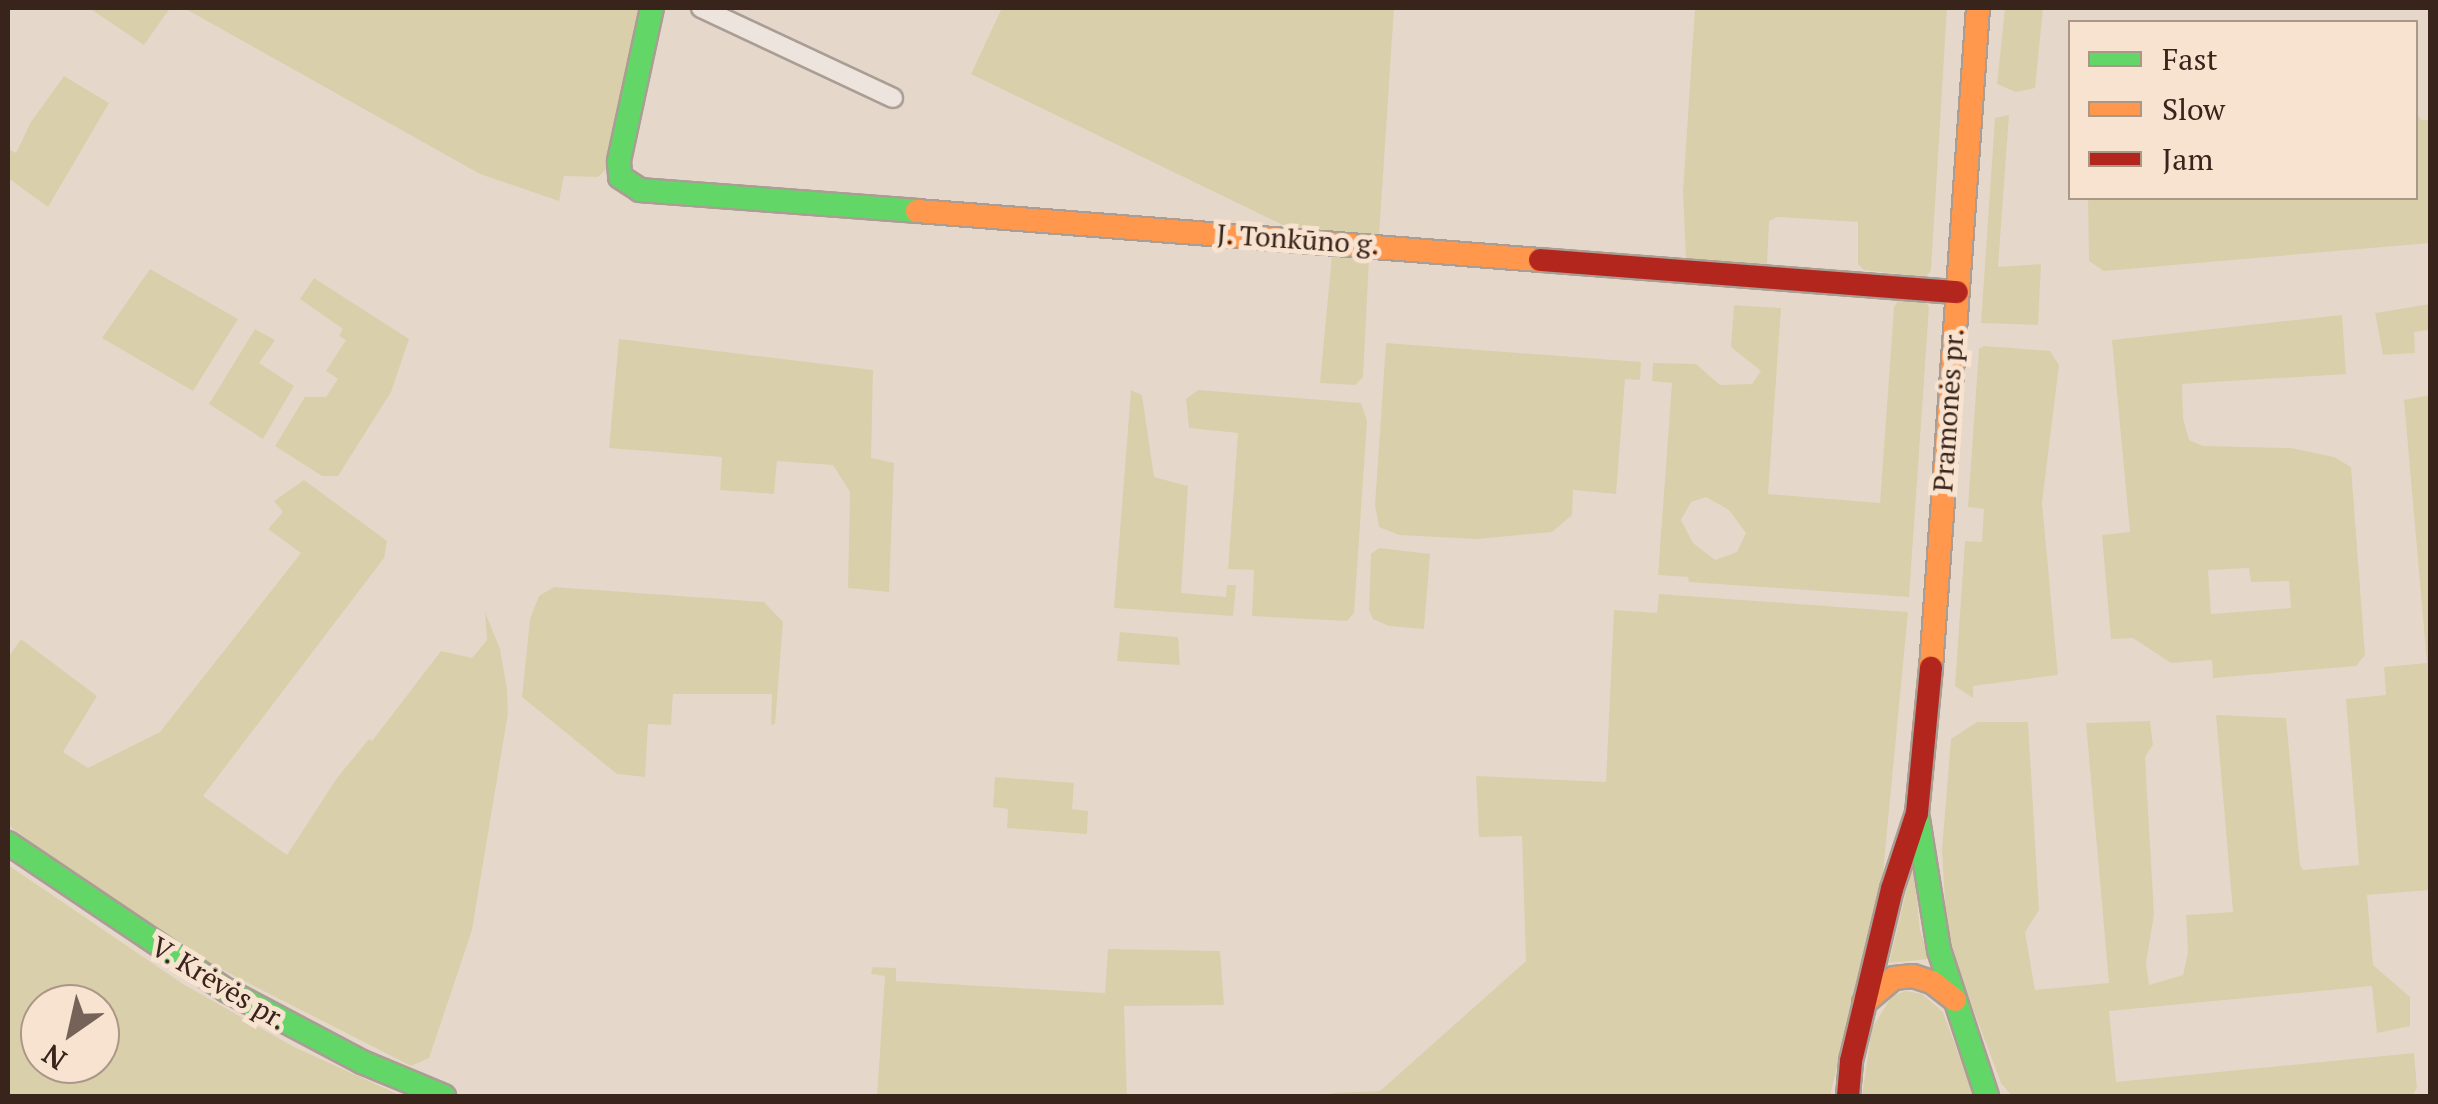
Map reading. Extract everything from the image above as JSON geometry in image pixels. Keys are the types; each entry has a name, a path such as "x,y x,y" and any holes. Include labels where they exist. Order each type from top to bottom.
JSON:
{"main road":[{"name":"J. Tonkūno g.","path":"652,8 618,161 620,176 640,190 1957,292"},
{"name":"Pramonės pr.","path":"1978,8 1917,813 1939,950 1988,1094"},
{"name":"Pramonės pr.","path":"1847,1096 1864,1003 1892,889 1917,813"},
{"name":"V. Krėvės pr.","path":"8,843 226,990 345,1054 444,1096"},
{"path":"1864,1003 1894,978 1913,976 1932,982 1956,1000"}],"street":[{"path":"701,8 894,98"}],"shaded area":[{"path":"89,8 170,8 144,45"},
{"path":"184,8 640,8 606,169 598,177 564,176 559,201 480,174"},
{"path":"1002,8 1394,8 1379,236 1287,227 971,74"},
{"path":"1695,8 1947,8 1931,270 1926,277 1864,270 1858,264 1858,222 1777,217 1769,221 1767,266 1686,260 1683,191"},
{"path":"2005,8 2043,8 2035,88 2016,92 1997,84"},
{"path":"64,76 109,103 48,207 8,178 8,149 16,153 31,122"},
{"path":"2009,115 1998,267 2041,264 2038,325 1981,323 1995,118"},
{"path":"2418,115 2421,120 2430,120 2430,243 2104,271 2089,261 2088,200 2418,200"},
{"path":"1332,255 1369,259 1363,377 1355,385 1320,383"},
{"path":"150,269 238,319 193,391 102,338"},
{"path":"314,278 409,339 391,392 338,476 322,476 275,446 305,397 326,397 338,379 326,371 346,340 339,336 343,329 300,299"},
{"path":"1899,299 1925,301 1929,307 1909,597 1689,582 1688,577 1658,575 1672,383 1652,381 1653,363 1696,364 1720,385 1752,384 1761,371 1731,347 1734,305 1781,308 1768,494 1880,503 1894,307","holes":["1706,497 1729,510 1746,533 1737,552 1715,560 1693,543 1681,520 1691,502"]},
{"path":"2430,304 2430,330 2414,332 2415,353 2383,355 2375,313"},
{"path":"2342,315 2346,374 2182,384 2183,418 2189,440 2203,446 2291,448 2334,457 2351,467 2365,655 2356,666 2213,678 2212,660 2171,663 2133,638 2111,639 2102,535 2130,532 2112,340","holes":["2249,568 2251,582 2289,581 2291,608 2211,614 2208,570"]},
{"path":"255,329 275,340 259,363 294,386 263,439 209,404"},
{"path":"619,339 873,370 871,458 894,463 889,592 848,588 850,492 833,465 777,461 774,494 720,490 722,457 609,448"},
{"path":"1386,343 1641,362 1640,380 1625,379 1616,494 1573,490 1572,515 1552,532 1476,539 1399,535 1379,527 1375,505"},
{"path":"1984,346 2050,351 2059,365 2042,503 2058,675 1973,686 1973,698 1955,686 1965,541 1982,542 1984,509 1968,507 1979,349"},
{"path":"1131,390 1142,395 1154,477 1188,486 1181,593 1226,597 1227,585 1236,585 1233,616 1114,608"},
{"path":"1198,390 1361,403 1367,421 1354,613 1347,621 1252,616 1254,570 1228,569 1238,433 1189,428 1186,399"},
{"path":"2430,395 2430,890 2367,895 2373,965 2410,997 2410,1026 2377,1033 2372,986 2109,1011 2116,1082 2414,1053 2417,1088 2412,1096 2012,1096 2001,1083 1958,969 1946,920 1942,850 1951,739 1977,722 2028,722 2039,910 2025,932 2035,990 2109,983 2086,723 2150,721 2153,745 2145,757 2154,915 2146,963 2149,985 2183,975 2188,953 2186,915 2233,912 2216,715 2286,718 2300,865 2303,870 2359,865 2346,699 2386,695 2384,667 2427,663 2404,400"},
{"path":"304,480 387,541 384,558 203,796 287,855 337,778 369,739 372,741 441,651 472,658 487,640 485,612 500,649 508,713 472,930 429,1058 411,1066 211,964 129,913 8,825 8,658 21,639 97,696 63,752 88,768 160,732 301,553 268,529 283,512 274,501"},
{"path":"1379,548 1430,554 1424,629 1389,626 1373,619 1369,610 1371,554"},
{"path":"554,587 764,602 783,622 775,724 771,725 772,694 673,694 671,725 648,724 645,777 617,774 522,697 530,619 539,596"},
{"path":"1659,594 1908,612 1883,873 1830,1096 1331,1096 1380,1091 1526,961 1522,836 1479,837 1476,776 1606,782 1614,610 1657,613"},
{"path":"1120,632 1178,637 1180,665 1117,661"},
{"path":"995,777 1074,783 1072,809 1088,811 1087,834 1007,828 1008,809 993,807"},
{"path":"1913,863 1920,930 1929,959 1889,963"},
{"path":"8,865 183,984 294,1047 402,1096 8,1096"},
{"path":"1108,949 1220,951 1224,1005 1124,1006 1127,1096 877,1096 885,976 871,974 873,967 896,968 896,981 1105,993"},
{"path":"1906,991 1922,994 1943,1012 1974,1096 1862,1096 1872,1028 1892,996"}],"traffic: fast":[{"path":"652,8 619,161 620,177 640,190 917,211"},
{"path":"1918,819 1939,950 1987,1096"},
{"path":"8,843 226,990 362,1062 444,1096"}],"traffic: slow":[{"path":"1931,668 1978,8"},
{"path":"917,211 1540,260"},
{"path":"1864,1003 1894,978 1913,976 1932,982 1955,1000"}],"traffic: jam":[{"path":"1540,260 1957,292"},
{"path":"1848,1096 1851,1061 1892,889 1917,813 1931,668"}]}
